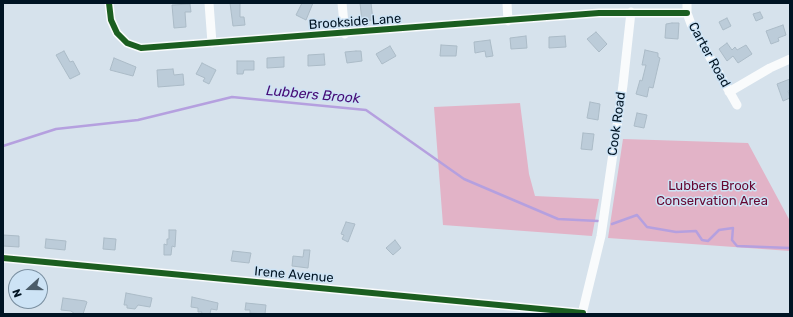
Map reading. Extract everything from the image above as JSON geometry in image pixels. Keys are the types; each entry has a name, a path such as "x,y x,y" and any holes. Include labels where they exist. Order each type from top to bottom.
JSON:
{"street":[{"name":"Brookside Lane","path":"109,3 111,20 115,30 122,39 134,46 145,48 631,12 687,13"},
{"path":"210,3 212,43"},
{"path":"342,3 344,34"},
{"path":"507,3 508,20"},
{"name":"Carter Road","path":"687,3 687,13 692,28 737,104"},
{"name":"Cook Road","path":"583,314 601,236 623,85 631,12"},
{"path":"729,92 770,68 790,59"},
{"name":"Irene Avenue","path":"3,258 583,314"}],"green space":[{"path":"520,103 529,174 535,196 599,199 592,236 443,225 434,107"},
{"name":"Lubbers Brook Conservation Area","path":"623,139 748,143 790,221 790,251 608,238"}],"building":[{"path":"230,3 240,3 240,17 244,17 245,25 233,26"},
{"path":"302,3 313,3 306,20 296,15"},
{"path":"360,3 371,3 373,20 362,21"},
{"path":"190,4 191,12 185,12 186,27 174,28 172,5"},
{"path":"760,12 763,18 756,21 753,14"},
{"path":"727,18 731,26 723,30 719,22"},
{"path":"679,23 678,39 665,38 666,24"},
{"path":"783,25 786,35 778,38 779,41 771,44 766,31"},
{"path":"596,32 607,44 599,52 587,39"},
{"path":"526,36 527,48 511,49 510,38"},
{"path":"565,36 566,47 549,48 549,37"},
{"path":"490,40 493,56 486,57 485,51 475,53 474,42"},
{"path":"727,43 732,50 735,47 737,50 746,45 752,54 738,63 733,56 727,61 719,49"},
{"path":"441,45 457,46 456,56 440,56"},
{"path":"390,46 396,56 382,64 376,54"},
{"path":"645,50 658,53 658,57 660,58 653,88 649,87 647,97 636,94 640,80 642,81 646,65 642,65"},
{"path":"64,51 70,62 73,61 80,74 70,79 56,55"},
{"path":"361,51 362,61 347,63 345,52"},
{"path":"324,54 325,65 308,66 308,55"},
{"path":"284,57 284,67 267,68 267,58"},
{"path":"114,58 136,67 133,76 110,70"},
{"path":"237,61 254,61 254,70 244,70 243,74 237,74"},
{"path":"202,63 216,70 209,84 203,81 205,78 196,74"},
{"path":"173,69 174,75 183,74 184,85 158,87 157,70"},
{"path":"790,79 790,90 788,91 790,98 783,101 777,84"},
{"path":"590,102 600,104 598,120 587,118"},
{"path":"637,113 647,115 644,128 634,126"},
{"path":"583,133 594,134 592,150 581,149"},
{"path":"346,222 355,224 348,242 342,239 344,235 341,234"},
{"path":"169,230 176,230 175,247 172,246 171,255 164,255 164,244 167,245"},
{"path":"3,235 19,236 19,247 3,246"},
{"path":"104,238 116,239 115,250 103,249"},
{"path":"46,239 66,241 65,250 45,248"},
{"path":"395,240 401,248 393,255 386,248"},
{"path":"304,250 310,250 308,268 292,266 293,256 303,257"},
{"path":"233,251 251,253 249,263 231,261"},
{"path":"126,293 152,298 150,307 138,305 135,309 127,308 127,305 124,305"},
{"path":"192,297 218,303 217,310 211,309 210,314 201,314 202,312 198,312 198,308 191,307"},
{"path":"63,298 87,302 83,314 75,314 71,311 61,310"},
{"path":"246,303 266,305 265,314 250,313 250,310 245,310"}],"waterway":[{"name":"Lubbers Brook","path":"3,146 56,129 138,120 232,97 366,110 464,179 558,219 598,221"},
{"name":"Lubbers Brook","path":"612,224 637,215 647,227 676,232 696,231 702,240 708,241 719,230 733,228 732,240 737,246 790,248"}],"cycle path":[{"path":"109,3 111,20 117,33 127,43 141,48 599,13 687,13"},
{"path":"3,258 583,313"}]}
